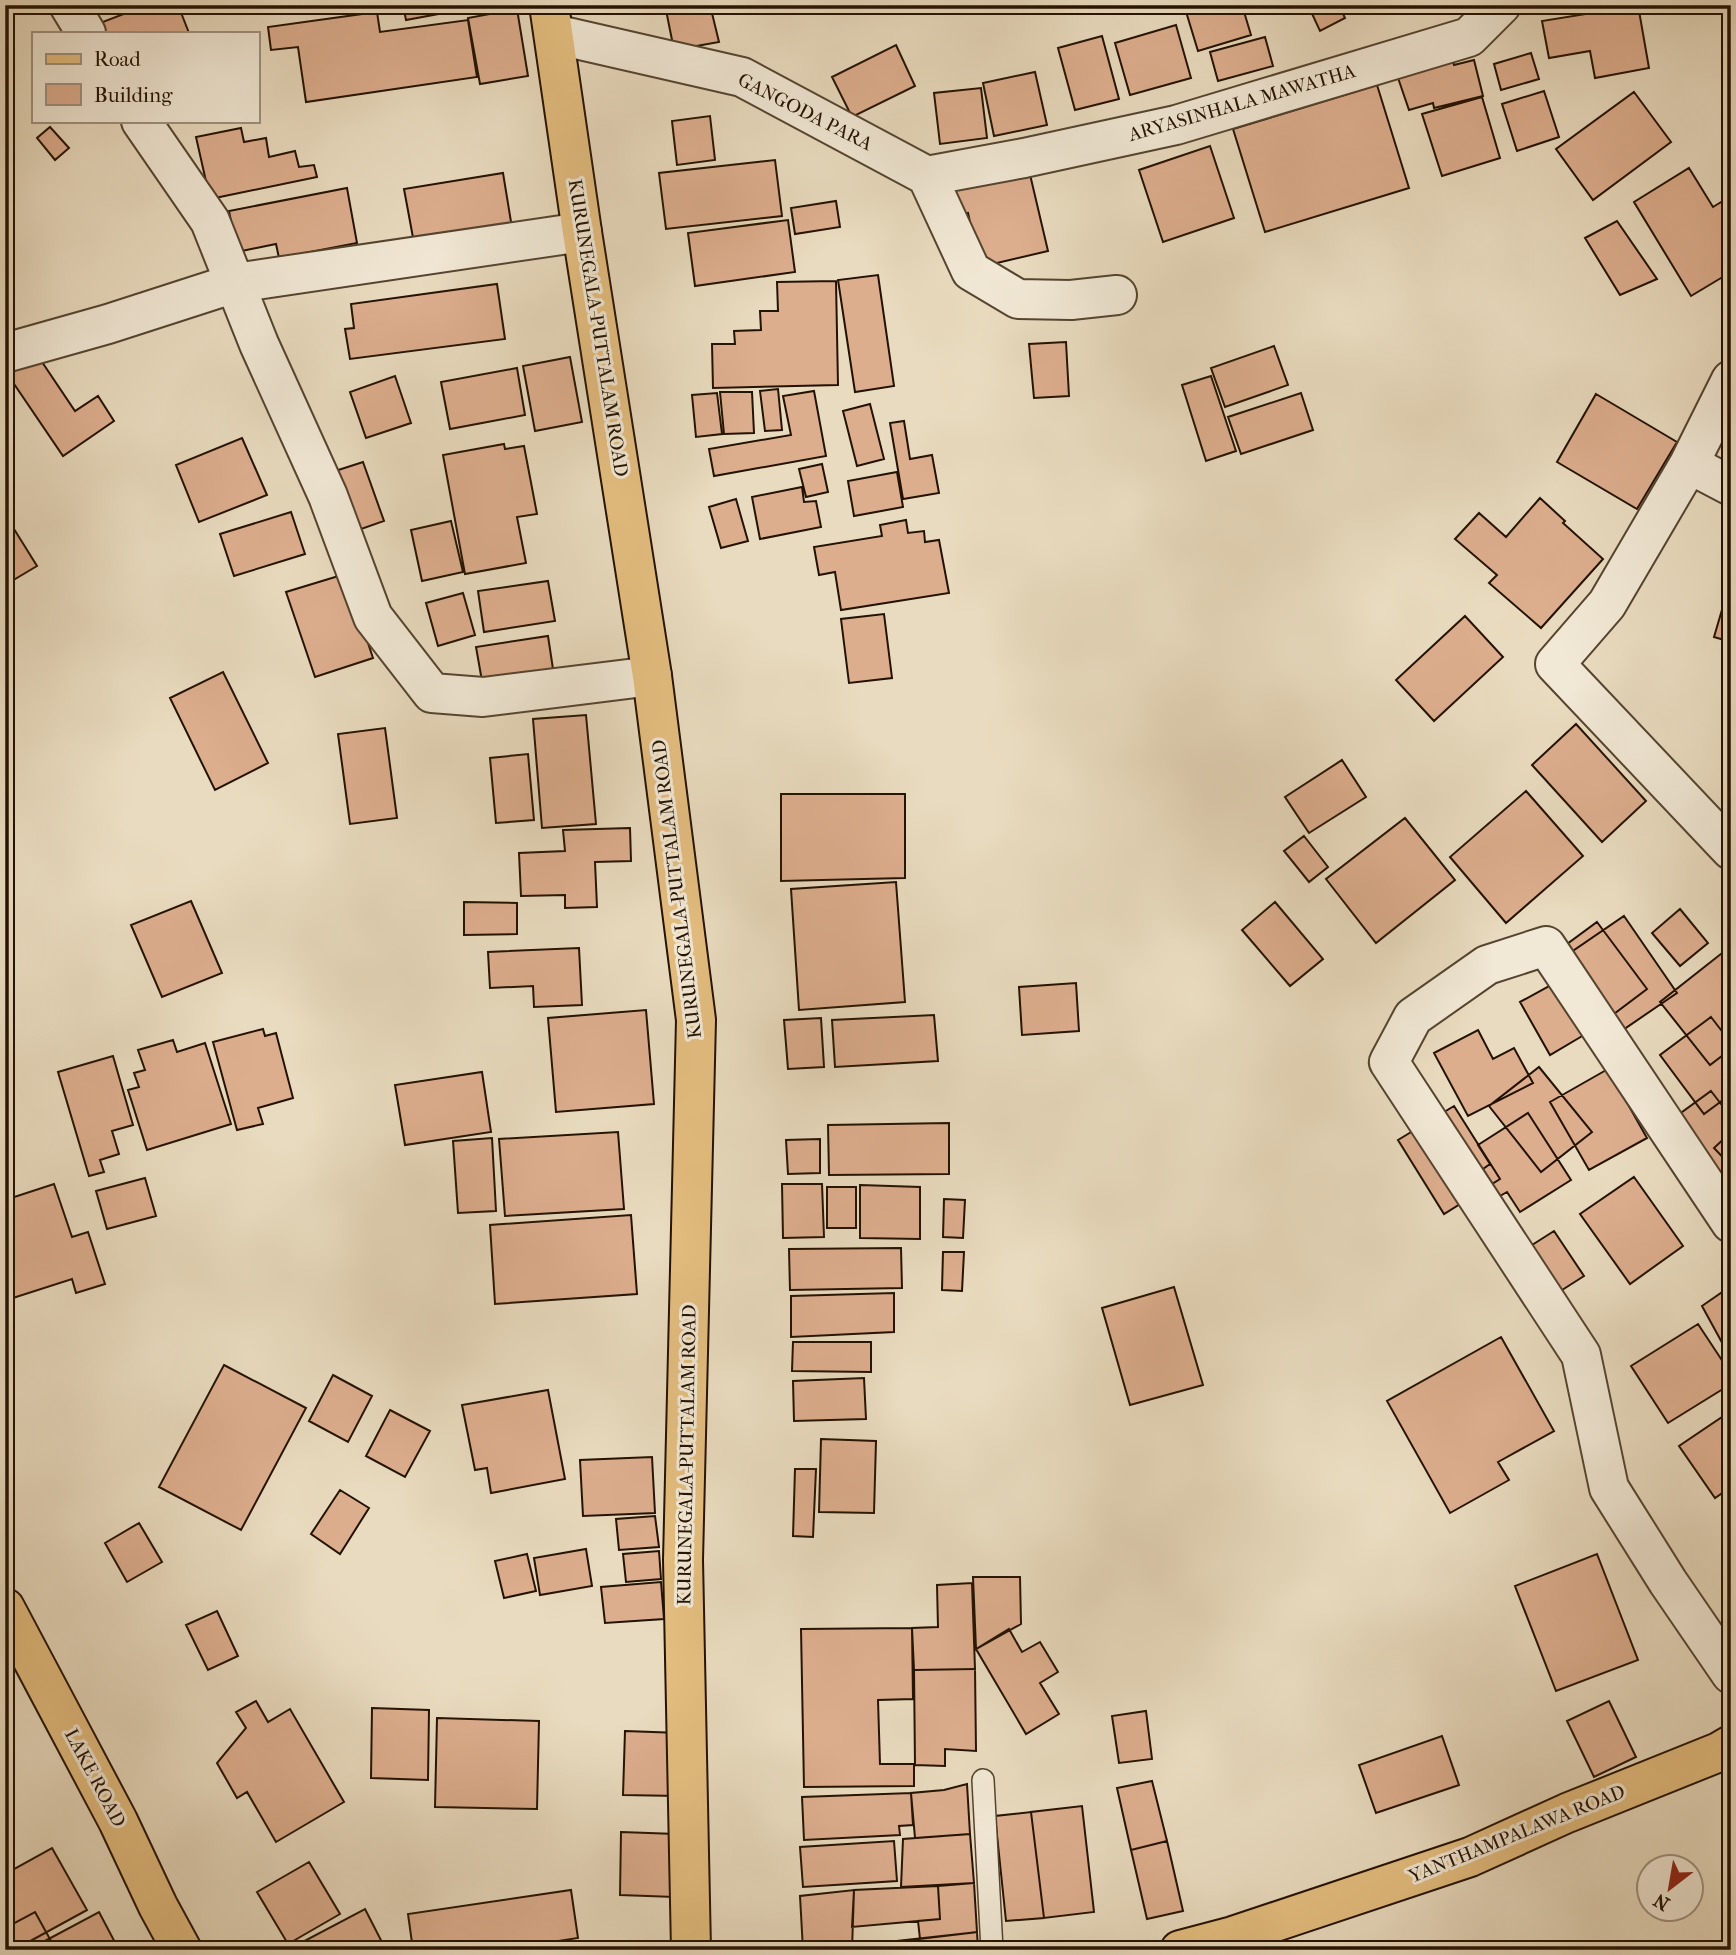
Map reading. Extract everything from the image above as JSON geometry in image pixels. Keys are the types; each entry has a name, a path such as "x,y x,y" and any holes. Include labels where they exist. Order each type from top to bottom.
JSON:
{"main road":[{"name":"KURUNEGALA-PUTTALAM ROAD","path":"552,20 582,232 652,676 696,1020 683,1560 691,1950"},
{"name":"LAKE ROAD","path":"5,1608 118,1821 182,1950"},
{"name":"YANTHAMPALAWA ROAD","path":"1180,1950 1233,1936 1470,1857 1567,1813 1731,1745"}],"street":[{"path":"69,5 85,32"},
{"name":"ARYASINHALA MAWATHA","path":"927,176 1176,125 1469,37 1501,5"},
{"name":"GANGODA PARA","path":"552,20 742,77 927,176"},
{"path":"142,122 210,221 278,388 328,496 373,617 432,693 483,697 652,676"},
{"path":"927,176 971,271 1018,299 1072,300 1117,295"},
{"path":"5,353 108,324 235,283 582,232"},
{"path":"1731,380 1689,464 1607,604 1555,664 1731,850"},
{"path":"1689,464 1731,486"},
{"path":"1731,1223 1546,946 1487,965 1413,1017 1389,1062 1581,1355 1609,1488 1668,1582 1731,1674"}],"lane":[{"path":"983,1780 992,1950"}],"building":[{"path":"147,5 178,5 189,32 103,32 100,23"},
{"path":"403,5 470,5 471,8 406,20"},
{"path":"665,5 710,5 719,42 674,50"},
{"path":"1184,5 1242,5 1251,35 1198,51"},
{"path":"1308,5 1339,5 1345,18 1320,31"},
{"path":"1585,5 1638,5 1649,68 1595,78 1590,51 1549,58 1542,21 1586,14"},
{"path":"517,9 528,76 480,84 468,18"},
{"path":"377,12 380,32 468,20 477,77 306,102 298,47 271,50 268,27"},
{"path":"1176,25 1191,78 1130,95 1115,43"},
{"path":"1102,36 1119,99 1075,110 1058,48"},
{"path":"1265,37 1273,66 1218,81 1210,52"},
{"path":"896,45 915,86 852,117 832,77"},
{"path":"1531,53 1539,79 1501,90 1494,64"},
{"path":"1452,56 1454,65 1474,60 1483,96 1434,108 1433,103 1409,110 1396,72"},
{"path":"1035,72 1047,125 994,136 983,83"},
{"path":"1377,85 1409,188 1265,232 1233,129"},
{"path":"981,88 987,138 940,144 934,93"},
{"path":"1544,91 1559,137 1517,151 1502,104"},
{"path":"1634,92 1671,142 1593,200 1556,149"},
{"path":"1482,97 1500,158 1442,176 1422,114"},
{"path":"710,116 715,160 677,165 672,121"},
{"path":"50,127 69,148 55,160 37,138"},
{"path":"241,128 244,142 266,138 269,157 295,151 299,167 314,165 317,177 210,199 196,137"},
{"path":"1210,146 1234,218 1163,242 1139,170"},
{"path":"775,160 782,216 666,229 659,173"},
{"path":"1028,166 1048,251 980,267 968,213 956,216 947,178"},
{"path":"1689,168 1713,207 1731,196 1731,272 1691,296 1634,202"},
{"path":"503,173 512,228 414,243 404,189"},
{"path":"347,188 357,243 279,258 276,244 237,252 229,211"},
{"path":"836,201 840,227 795,234 791,208"},
{"path":"788,220 795,272 695,286 688,233"},
{"path":"1617,221 1657,279 1620,295 1585,238"},
{"path":"878,275 894,386 855,392 838,280"},
{"path":"836,281 838,385 713,388 712,344 735,344 734,331 761,330 760,311 778,311 777,282"},
{"path":"497,284 505,339 350,359 345,329 354,328 351,304"},
{"path":"1066,342 1069,396 1034,398 1029,344"},
{"path":"1274,346 1288,385 1225,407 1211,368"},
{"path":"38,356 75,411 98,396 114,421 63,456 8,375"},
{"path":"570,357 582,422 535,431 523,366"},
{"path":"517,368 525,415 450,429 441,382"},
{"path":"395,376 411,423 366,438 350,392"},
{"path":"1211,376 1236,451 1206,461 1182,385"},
{"path":"778,389 782,430 765,431 760,391"},
{"path":"814,391 826,456 714,476 709,449 791,435 783,396"},
{"path":"720,392 752,392 754,433 724,434"},
{"path":"717,393 722,434 696,437 692,395"},
{"path":"1301,393 1313,430 1241,454 1228,417"},
{"path":"1596,394 1677,442 1637,509 1557,462"},
{"path":"870,404 884,459 857,466 843,411"},
{"path":"904,421 910,459 932,455 939,493 903,499 890,423"},
{"path":"242,438 267,495 199,522 176,465"},
{"path":"504,444 505,449 524,446 537,514 517,517 526,563 465,574 443,455"},
{"path":"363,462 384,521 347,534 326,474"},
{"path":"822,464 828,492 806,497 799,469"},
{"path":"897,472 903,507 854,516 848,481"},
{"path":"802,487 804,502 816,501 821,527 760,539 752,497"},
{"path":"1540,498 1603,559 1541,628 1489,583 1497,575 1455,539 1479,513 1506,537"},
{"path":"736,499 748,541 721,548 709,507"},
{"path":"291,512 305,554 234,576 220,534"},
{"path":"906,520 908,533 924,531 925,542 939,540 949,593 841,610 835,572 819,575 814,547 882,536 880,525"},
{"path":"451,521 463,572 422,581 411,530"},
{"path":"14,529 37,566 5,585 5,534"},
{"path":"345,574 373,658 315,677 286,592"},
{"path":"1731,579 1731,642 1714,637"},
{"path":"548,581 555,621 484,632 478,591"},
{"path":"463,593 475,635 438,646 426,603"},
{"path":"884,614 892,678 849,683 841,619"},
{"path":"1465,616 1503,657 1434,721 1396,680"},
{"path":"548,636 553,669 482,681 476,647"},
{"path":"223,672 268,763 215,790 170,698"},
{"path":"586,715 596,824 542,828 533,719"},
{"path":"1576,724 1646,801 1602,842 1532,765"},
{"path":"385,728 397,818 350,824 338,734"},
{"path":"528,754 534,820 496,823 490,758"},
{"path":"1342,760 1366,797 1309,833 1285,797"},
{"path":"1526,791 1583,856 1506,923 1450,857"},
{"path":"781,794 905,794 905,878 781,881"},
{"path":"1405,818 1455,880 1376,943 1326,879"},
{"path":"630,828 631,861 595,862 597,907 565,908 565,895 521,896 519,853 565,851 563,830"},
{"path":"1304,836 1328,867 1309,882 1284,851"},
{"path":"896,882 905,1002 799,1010 791,889"},
{"path":"191,901 222,973 162,997 131,925"},
{"path":"464,902 517,903 517,934 464,935"},
{"path":"1275,902 1323,959 1290,986 1242,930"},
{"path":"1680,909 1708,943 1680,966 1652,933"},
{"path":"1624,916 1677,993 1617,1034 1564,957"},
{"path":"1597,922 1647,989 1594,1029 1544,961"},
{"path":"1731,946 1731,1049 1710,1065 1660,1002"},
{"path":"579,948 582,1005 534,1007 533,986 490,988 488,952"},
{"path":"1560,980 1589,1032 1550,1055 1520,1002"},
{"path":"1076,983 1079,1031 1022,1035 1019,987"},
{"path":"646,1010 654,1104 556,1112 548,1018"},
{"path":"934,1015 938,1061 835,1067 832,1020"},
{"path":"1711,1017 1731,1043 1731,1094 1704,1114 1660,1055"},
{"path":"821,1018 824,1067 788,1069 784,1020"},
{"path":"263,1029 265,1036 276,1033 293,1098 258,1108 263,1124 237,1130 213,1042"},
{"path":"1478,1030 1493,1059 1514,1048 1533,1083 1468,1116 1434,1053"},
{"path":"173,1040 177,1052 205,1043 231,1124 147,1150 128,1090 139,1087 134,1073 145,1070 138,1050"},
{"path":"113,1056 133,1125 112,1131 119,1154 100,1160 104,1172 89,1176 58,1072"},
{"path":"1539,1067 1592,1132 1541,1172 1489,1106"},
{"path":"1608,1069 1647,1138 1589,1170 1550,1102"},
{"path":"482,1072 491,1132 405,1145 395,1085"},
{"path":"1711,1091 1731,1117 1731,1181 1702,1202 1652,1134"},
{"path":"1454,1106 1500,1179 1444,1214 1398,1140"},
{"path":"1528,1113 1571,1180 1520,1212 1507,1192 1500,1196 1483,1169 1490,1164 1478,1145"},
{"path":"949,1123 949,1174 829,1175 828,1125"},
{"path":"618,1132 624,1209 505,1216 499,1139"},
{"path":"1731,1132 1731,1166 1714,1148"},
{"path":"492,1138 496,1211 458,1213 453,1141"},
{"path":"820,1139 820,1173 788,1174 786,1140"},
{"path":"1634,1177 1683,1246 1630,1284 1580,1214"},
{"path":"145,1178 156,1216 107,1229 96,1191"},
{"path":"54,1184 72,1237 88,1232 105,1284 76,1293 72,1279 13,1298 5,1277 5,1238 12,1235 5,1216 5,1200"},
{"path":"782,1184 822,1184 824,1237 783,1238"},
{"path":"860,1185 920,1187 920,1239 860,1238"},
{"path":"827,1187 856,1187 856,1228 827,1228"},
{"path":"944,1199 965,1200 963,1238 943,1237"},
{"path":"631,1215 637,1294 495,1304 490,1225"},
{"path":"1554,1231 1584,1276 1548,1299 1518,1254"},
{"path":"901,1248 902,1288 790,1290 789,1249"},
{"path":"943,1252 964,1252 962,1291 942,1290"},
{"path":"1731,1286 1731,1359 1702,1306"},
{"path":"1174,1287 1203,1385 1130,1405 1102,1308"},
{"path":"894,1293 894,1332 791,1337 791,1296"},
{"path":"1698,1324 1731,1374 1731,1384 1668,1423 1631,1366"},
{"path":"1501,1337 1554,1431 1498,1462 1509,1480 1450,1513 1387,1401"},
{"path":"793,1342 871,1342 871,1372 792,1371"},
{"path":"224,1365 306,1408 241,1530 159,1487"},
{"path":"333,1375 372,1396 348,1442 309,1421"},
{"path":"864,1378 866,1419 794,1421 793,1381"},
{"path":"548,1390 565,1479 491,1493 487,1468 475,1470 462,1405"},
{"path":"390,1410 430,1431 405,1477 366,1456"},
{"path":"1731,1411 1731,1487 1715,1498 1679,1446"},
{"path":"821,1439 876,1441 874,1513 819,1512"},
{"path":"652,1457 655,1513 583,1516 580,1460"},
{"path":"795,1469 816,1469 813,1537 793,1536"},
{"path":"340,1490 369,1508 340,1554 311,1534"},
{"path":"655,1516 659,1547 619,1550 616,1519"},
{"path":"139,1523 162,1562 127,1582 105,1543"},
{"path":"586,1549 592,1586 540,1595 534,1558"},
{"path":"659,1551 661,1579 626,1582 623,1554"},
{"path":"527,1554 536,1591 504,1598 495,1561"},
{"path":"1597,1554 1638,1660 1556,1691 1515,1586"},
{"path":"973,1577 1020,1577 1021,1624 976,1649"},
{"path":"661,1582 664,1619 605,1623 601,1587"},
{"path":"972,1583 975,1669 914,1670 912,1628 938,1627 937,1585"},
{"path":"217,1611 238,1656 208,1670 186,1625"},
{"path":"912,1628 913,1699 878,1700 880,1764 914,1764 914,1786 804,1787 801,1629"},
{"path":"1009,1629 1022,1652 1040,1642 1058,1672 1040,1683 1059,1714 1026,1734 976,1649"},
{"path":"975,1669 976,1751 945,1749 945,1766 915,1765 914,1670"},
{"path":"256,1701 268,1722 290,1709 344,1802 276,1842 247,1792 237,1798 217,1763 246,1728 236,1712"},
{"path":"1609,1701 1636,1757 1594,1777 1567,1721"},
{"path":"372,1708 429,1710 428,1780 371,1778"},
{"path":"1146,1711 1152,1759 1119,1763 1112,1716"},
{"path":"437,1718 539,1721 537,1809 435,1807"},
{"path":"625,1731 680,1733 678,1796 623,1795"},
{"path":"1442,1736 1459,1785 1376,1813 1359,1765"},
{"path":"1152,1781 1167,1841 1131,1850 1117,1788"},
{"path":"967,1784 970,1834 915,1838 911,1793 944,1790"},
{"path":"911,1793 913,1825 899,1826 900,1835 804,1840 802,1797"},
{"path":"1082,1806 1094,1912 1044,1918 1031,1812"},
{"path":"1031,1812 1044,1918 1006,1921 995,1816"},
{"path":"621,1832 676,1834 675,1897 620,1895"},
{"path":"970,1834 974,1883 901,1887 903,1839"},
{"path":"894,1841 897,1881 803,1887 800,1847"},
{"path":"1167,1841 1183,1911 1147,1919 1131,1850"},
{"path":"52,1848 87,1910 10,1950 5,1941 5,1874"},
{"path":"309,1862 340,1914 288,1944 257,1892"},
{"path":"974,1883 977,1932 920,1939 918,1921 940,1919 938,1886"},
{"path":"938,1886 940,1919 852,1927 854,1890"},
{"path":"571,1890 578,1938 500,1950 413,1950 408,1914"},
{"path":"854,1890 852,1950 803,1950 800,1896"},
{"path":"365,1909 386,1950 294,1950 293,1947"},
{"path":"35,1912 56,1950 5,1950 5,1928"},
{"path":"99,1912 119,1950 28,1950"},
{"path":"977,1932 978,1950 852,1950 852,1946"}]}
